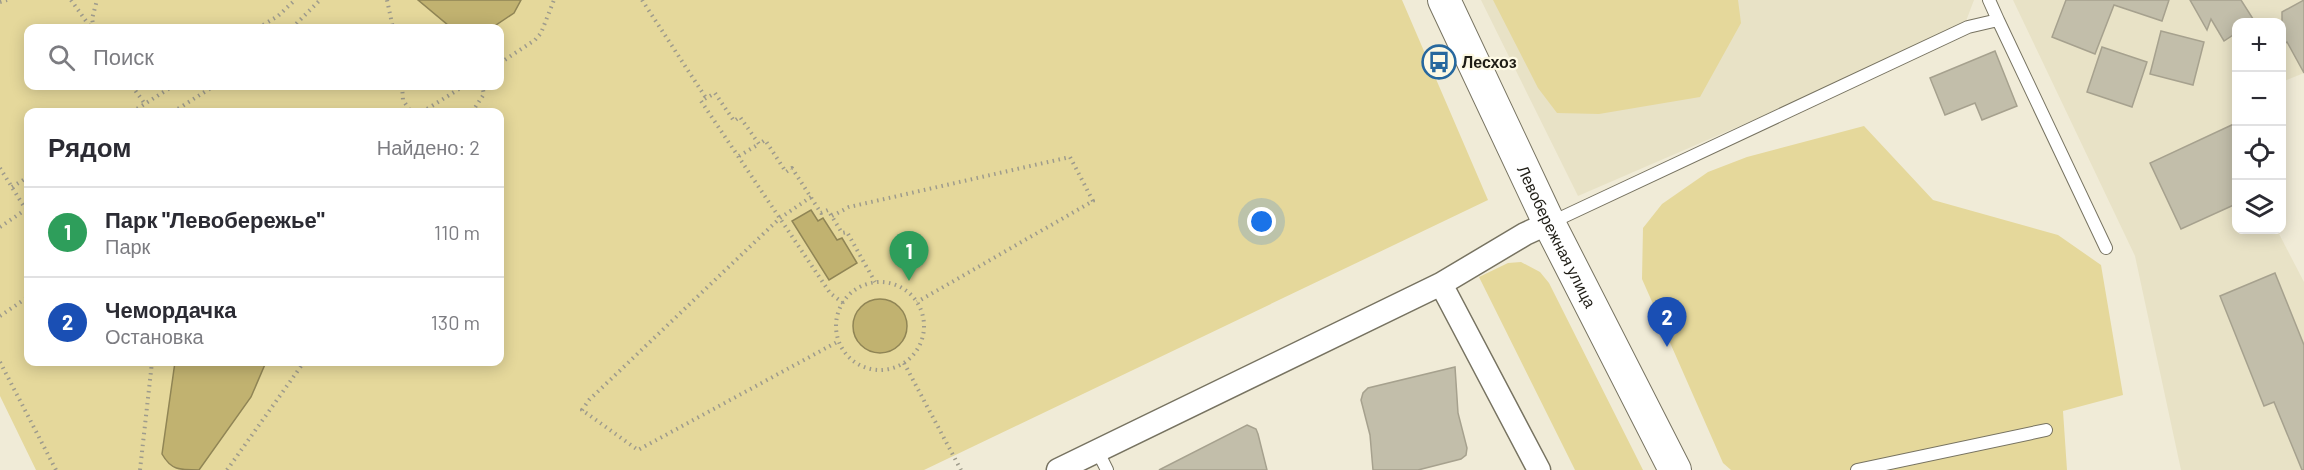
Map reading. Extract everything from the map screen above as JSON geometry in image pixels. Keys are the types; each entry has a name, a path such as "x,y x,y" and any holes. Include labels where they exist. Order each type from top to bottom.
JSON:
{"main road":[{"name":"Левобережная улица","path":"1444,0 1549,223 1675,470"}],"street":[{"path":"1058,470 1102,460 1442,284 1525,234 1549,223"},
{"path":"1442,284 1539,470"}],"lane":[{"path":"1989,0 2106,248"},
{"path":"1549,223 1968,27 1998,20"},
{"path":"1857,470 2046,430"}],"path":[{"path":"0,2 7,0"},
{"path":"71,0 90,24"},
{"path":"93,24 97,0"},
{"path":"265,24 278,16 295,0"},
{"path":"295,24 320,0"},
{"path":"387,0 392,24"},
{"path":"504,60 535,40 541,33 554,0"},
{"path":"642,0 706,98"},
{"path":"135,90 145,104"},
{"path":"138,108 167,90"},
{"path":"179,108 208,90"},
{"path":"402,90 403,100 409,108"},
{"path":"428,108 457,90"},
{"path":"475,108 484,94 483,90"},
{"path":"759,144 740,117 734,121 715,93 700,101 830,293 843,303"},
{"path":"739,156 765,140 786,172 792,168 821,213 828,210 842,233 847,232 875,282"},
{"path":"832,216 849,207 1070,157 1093,201 917,302"},
{"path":"0,168 24,204"},
{"path":"12,187 24,180"},
{"path":"811,197 780,218 589,400 582,410 638,450 839,341"},
{"path":"0,227 24,212"},
{"path":"875,282 895,284 911,294 924,320 924,330 918,349 904,363 886,369 867,367 850,357 839,341 837,321 843,303 857,289 875,282"},
{"path":"0,316 24,300"},
{"path":"0,362 56,470"},
{"path":"904,363 961,470"},
{"path":"140,470 152,366"},
{"path":"227,470 301,366"}],"shaded area":[{"path":"0,0 1402,0 1488,200 924,470 36,470 0,396"},
{"path":"418,0 521,0 514,13 498,24 447,24"},
{"path":"1481,0 1974,0 1963,29 1578,196"},
{"path":"1493,0 1738,0 1741,23 1700,97 1599,114 1557,113 1538,88"},
{"path":"2013,0 2304,0 2304,73 2286,80 2286,18 2232,18 2232,234 2279,234 2304,282 2304,470 2181,470 2135,256"},
{"path":"1864,126 1933,200 2058,235 2101,265 2123,395 2063,411 2067,470 1731,470 1723,463 1642,279 1643,228 1662,204 1708,172 1747,157"},
{"path":"811,210 818,221 823,218 837,240 842,238 857,263 829,280 792,221"},
{"path":"1521,262 1540,272 1549,283 1643,470 1575,470 1479,277 1508,263"},
{"path":"875,299 885,299 895,303 903,311 907,326 903,341 895,349 885,353 875,353 865,349 857,341 853,331 853,321 857,311 865,303"},
{"path":"174,366 264,366 251,397 199,470 176,468 162,454"}],"building":[{"path":"2066,0 2169,0 2162,21 2114,5 2095,54 2052,37"},
{"path":"2190,0 2241,0 2252,18 2232,18 2232,36 2224,41 2211,19 2207,30"},
{"path":"2304,0 2304,73 2286,43 2286,18 2282,18 2282,12"},
{"path":"2161,31 2204,42 2193,85 2150,74"},
{"path":"2102,47 2147,62 2132,107 2087,92"},
{"path":"1995,51 2017,106 1982,120 1975,103 1945,115 1930,78"},
{"path":"2232,125 2232,206 2181,229 2150,163"},
{"path":"2275,273 2304,345 2304,470 2302,470 2274,402 2264,406 2220,296"},
{"path":"1455,367 1458,413 1467,448 1466,455 1461,459 1418,470 1373,470 1370,435 1361,400 1363,393 1368,388"},
{"path":"1247,425 1256,429 1267,470 1159,470"}],"place":[{"name":"Лесхоз","path":"1439,62"},
{"name":"Парк \"Левобережье\"","path":"909,281"},
{"name":"Чемордачка","path":"1667,347"}]}
